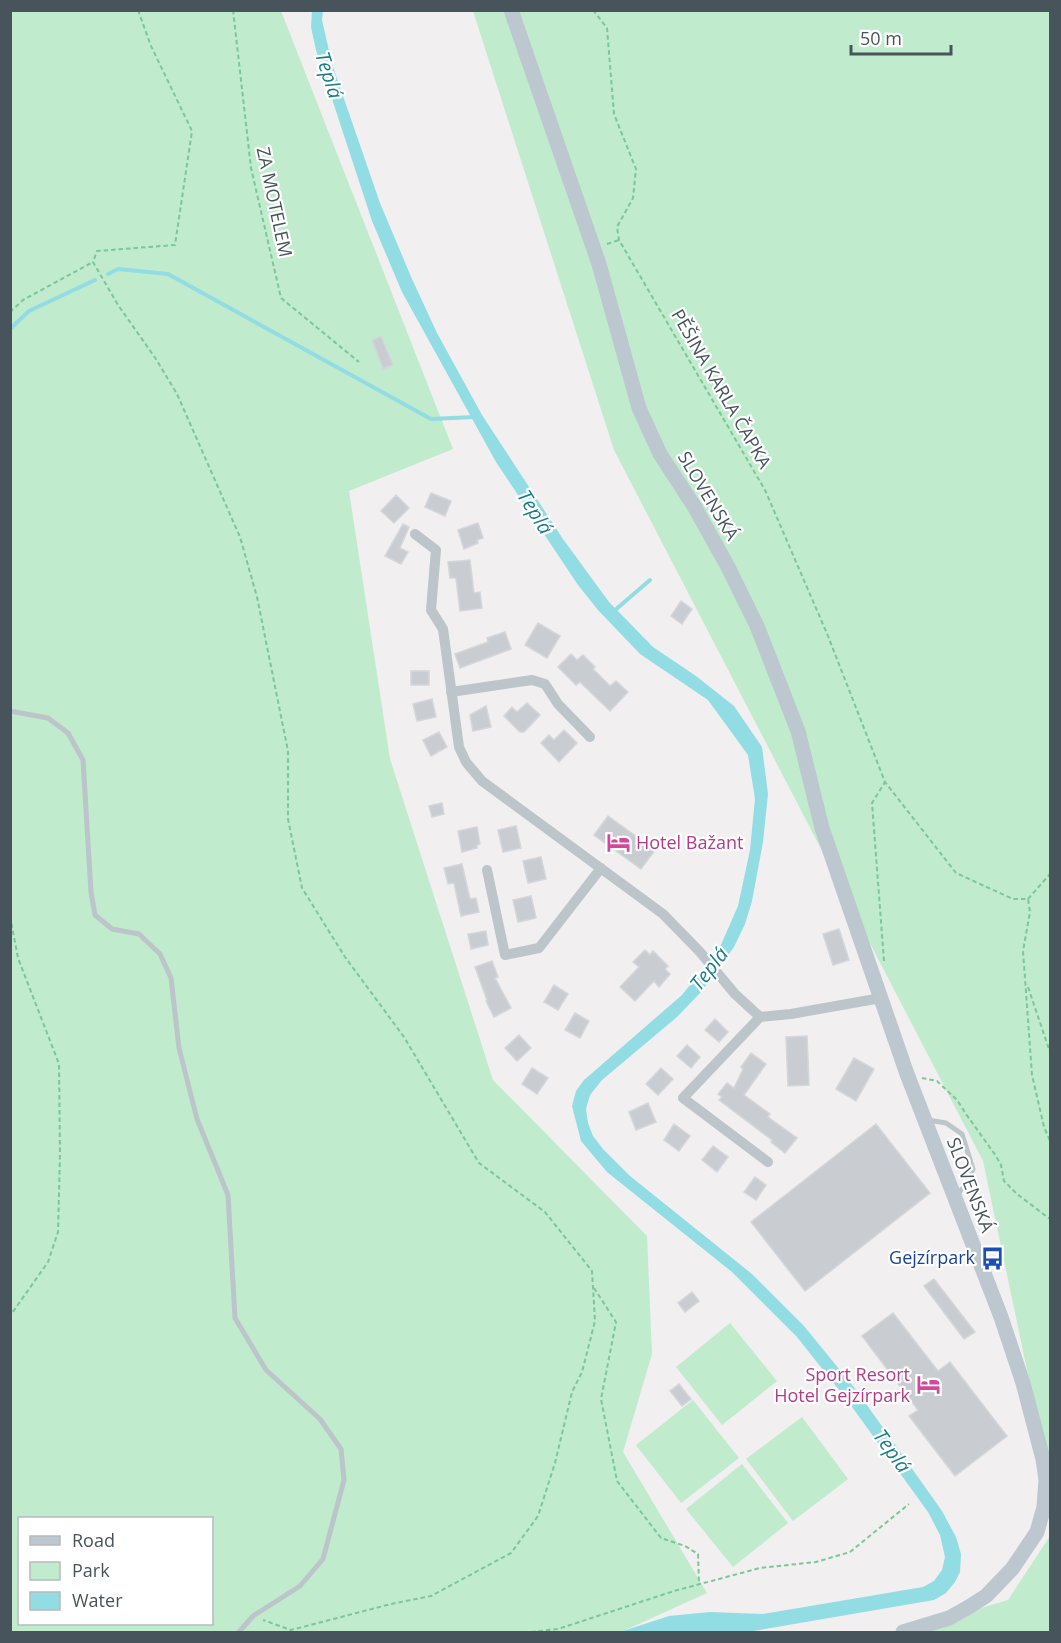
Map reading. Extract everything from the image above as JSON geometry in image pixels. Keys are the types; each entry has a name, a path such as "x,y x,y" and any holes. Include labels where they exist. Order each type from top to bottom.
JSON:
{"street":[{"name":"SLOVENSKÁ","path":"511,10 599,264 639,408 660,454 716,545 757,626 798,731 822,828 907,1074 1001,1317 1023,1383 1043,1458 1046,1480 1044,1507 1037,1532 1012,1569 986,1596 949,1618 903,1632"},
{"path":"415,534 436,550 431,610 443,629 459,747 465,762 482,781 663,914 700,952 735,994 760,1017"},
{"path":"451,692 532,680 545,684 558,704 590,737"},
{"path":"487,870 505,955 539,948 601,868"},
{"path":"768,1162 683,1098 760,1017 791,1014 881,998"}],"lane":[{"path":"10,711 48,718 68,733 83,760 91,892 95,915 112,929 139,934 160,954 171,978 179,1048 196,1119 228,1195 235,1318 266,1370 320,1419 341,1449 344,1480 323,1559 300,1586 252,1616 238,1632"},
{"path":"924,1119 946,1123 962,1134 973,1169 967,1183 954,1199"}],"path":[{"path":"10,312 23,300 93,262 97,251 175,245 192,131 151,46 138,10"},
{"name":"ZA MOTELEM","path":"233,10 251,168 281,298 359,362"},
{"name":"PĚŠINA KARLA ČAPKA","path":"592,10 607,28 614,114 636,169 633,198 617,227 619,240 765,490 828,636 885,782 956,873 1012,899 1028,899"},
{"path":"93,262 118,305 156,359 177,394 240,537 257,597 288,751 288,819 302,888 345,957 404,1037 479,1163 545,1212 592,1270 595,1321 582,1372 572,1392 555,1463 538,1516 511,1553 431,1596 291,1630 252,1616"},
{"path":"884,970 872,802 885,782"},
{"path":"1050,874 1028,899 1030,912 1023,951 1032,1075 1044,1127 1050,1141"},
{"path":"10,916 18,958 59,1064 60,1132 58,1232 48,1262 10,1316"},
{"path":"1027,983 1050,1052"},
{"path":"907,1074 937,1081 951,1092 996,1156 1001,1165 1004,1181 1050,1219"},
{"path":"593,1286 616,1322 602,1399 617,1481 661,1538 698,1554 699,1584"},
{"path":"531,1632 558,1629 699,1584 760,1568 816,1562 850,1552 909,1504"}],"green space":[{"path":"11,11 281,11 453,449 349,491 390,759 493,1080 647,1236 652,1354 623,1452 707,1593 621,1632 11,1632"},
{"path":"473,11 1050,11 1050,1479 983,1161 614,450"},
{"path":"730,1323 777,1381 722,1425 676,1367"},
{"path":"693,1400 739,1458 681,1503 636,1445"},
{"path":"802,1417 848,1479 793,1521 746,1459"},
{"path":"742,1464 788,1523 733,1567 686,1509"},
{"path":"1050,1536 1050,1632 900,1632 1008,1600"}],"water":[{"name":"Teplá","path":"312,11 323,11 322,20 332,64 380,203 437,333 482,415 563,539 609,602 653,647 696,676 734,706 762,747 768,794 763,842 752,901 745,924 734,947 700,993 677,1017 602,1080 590,1095 586,1109 588,1123 593,1136 603,1149 630,1176 752,1274 804,1326 857,1391 942,1511 956,1537 961,1554 960,1572 946,1593 934,1600 748,1632 620,1632 669,1616 710,1612 763,1614 923,1587 934,1581 942,1570 945,1557 940,1535 928,1512 847,1400 797,1337 732,1272 607,1172 581,1141 572,1106 576,1091 584,1080 682,995 720,947 738,906 750,850 755,799 748,755 708,700 640,654 598,610 578,585 496,462 402,292 372,221 316,50 311,27"}],"building":[{"path":"381,336 393,365 383,369 372,340"},
{"path":"431,493 451,501 445,516 425,507"},
{"path":"396,495 409,508 394,523 381,511"},
{"path":"478,523 483,538 477,540 478,543 464,549 458,530"},
{"path":"403,524 409,527 400,548 408,552 401,564 385,556"},
{"path":"470,560 474,593 480,592 482,608 460,611 456,578 450,578 448,562"},
{"path":"681,601 692,609 682,624 671,616"},
{"path":"538,623 560,636 547,658 525,645"},
{"path":"505,632 511,649 460,668 455,654 488,642 487,638"},
{"path":"571,654 577,660 583,655 610,686 616,681 628,692 610,711 580,682 576,685 558,667"},
{"path":"411,671 429,671 429,685 411,685"},
{"path":"432,699 436,717 417,721 413,704"},
{"path":"527,703 540,715 524,732 520,732 504,716 512,707 517,712"},
{"path":"486,706 491,727 473,731 470,715"},
{"path":"564,730 577,743 559,762 541,743 549,735 554,740"},
{"path":"439,732 447,747 431,756 423,740"},
{"path":"442,803 444,814 432,817 429,806"},
{"path":"608,816 655,850 641,869 594,835"},
{"path":"516,826 521,848 503,852 498,830"},
{"path":"477,827 480,844 477,848 462,852 458,831"},
{"path":"541,857 546,879 528,883 523,861"},
{"path":"462,864 470,899 476,898 479,912 461,916 454,883 448,884 444,868"},
{"path":"531,896 536,918 518,922 513,900"},
{"path":"839,929 849,960 833,965 823,934"},
{"path":"486,931 488,945 471,949 468,934"},
{"path":"645,950 650,955 653,951 668,966 665,969 670,974 659,987 654,981 635,1001 620,987 639,967 633,962"},
{"path":"492,961 498,977 495,978 511,1008 494,1017 475,967"},
{"path":"554,985 568,994 558,1010 544,1002"},
{"path":"575,1013 589,1021 580,1038 565,1030"},
{"path":"715,1019 728,1032 719,1042 705,1030"},
{"path":"519,1035 531,1048 517,1061 505,1048"},
{"path":"807,1036 809,1085 788,1086 786,1037"},
{"path":"687,1045 700,1057 691,1068 677,1056"},
{"path":"751,1053 766,1064 744,1095 770,1114 768,1117 797,1138 785,1153 771,1142 772,1140 719,1100 722,1097 718,1094 727,1083 734,1088 743,1069 741,1067"},
{"path":"854,1058 874,1069 856,1101 836,1089"},
{"path":"532,1068 548,1078 537,1094 522,1084"},
{"path":"661,1068 673,1079 658,1095 646,1084"},
{"path":"648,1103 656,1122 636,1130 629,1112"},
{"path":"674,1124 690,1136 679,1151 664,1140"},
{"path":"876,1124 930,1193 805,1291 751,1222"},
{"path":"713,1146 728,1157 717,1172 702,1160"},
{"path":"755,1177 766,1185 756,1200 744,1192"},
{"path":"934,1279 975,1332 964,1339 924,1286"},
{"path":"692,1292 699,1301 685,1312 678,1303"},
{"path":"893,1313 938,1371 950,1362 1007,1436 955,1476 909,1416 918,1410 862,1336"},
{"path":"679,1384 691,1399 682,1406 670,1391"}],"waterway":[{"path":"108,274 118,269 168,274 431,419 474,417"},
{"path":"10,329 29,311 95,280"},
{"path":"614,611 650,580"}],"place":[{"name":"Hotel Bažant","path":"618,843"},
{"name":"Gejzírpark","path":"993,1258"},
{"name":"Sport Resort Hotel Gejzírpark","path":"928,1385"}]}
